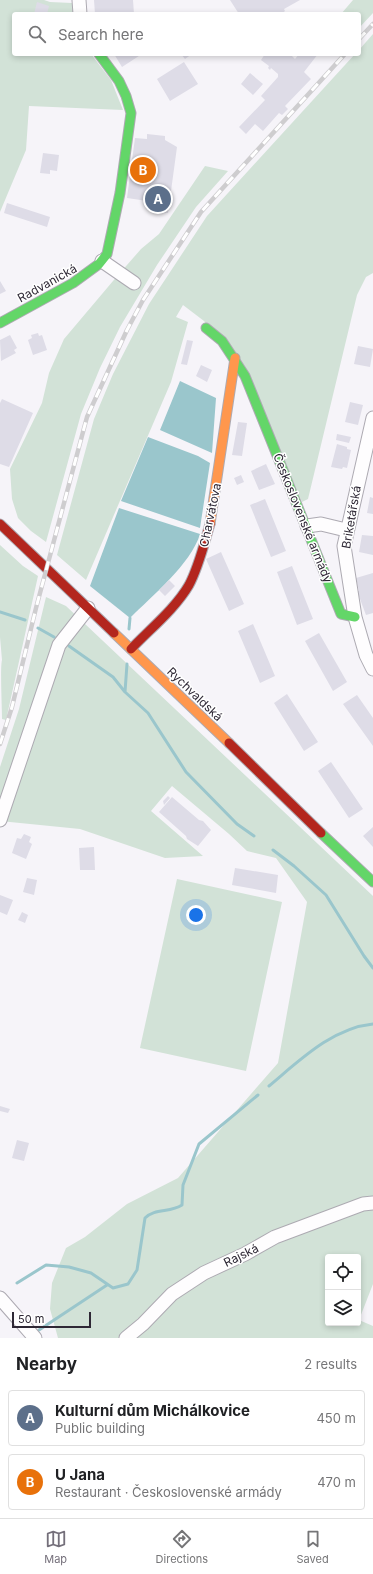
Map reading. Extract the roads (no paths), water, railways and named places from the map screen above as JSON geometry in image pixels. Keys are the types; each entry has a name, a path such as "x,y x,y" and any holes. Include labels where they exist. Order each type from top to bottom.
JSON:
{"street":[{"path":"79,0 80,12"},
{"path":"100,56 124,88 131,112 110,245 102,261 134,283"},
{"name":"Radvanická","path":"0,323 89,274 102,261"},
{"name":"Československé armády","path":"206,328 222,341 245,376 308,526 341,614 355,616"},
{"name":"Charvátova","path":"131,649 180,596 189,584 201,556 212,518 234,358"},
{"name":"Briketářská","path":"355,616 344,546 346,530 373,418"},
{"name":"Rychvaldská","path":"0,524 373,882"},
{"path":"308,526 321,524 346,530"},
{"path":"0,820 59,645 88,608"},
{"path":"355,616 366,655 373,669"},
{"name":"Rajská","path":"126,1338 143,1324 172,1294 204,1273 245,1254 276,1237 363,1204 373,1203"},
{"path":"0,1298 35,1338"}],"water":[{"path":"180,381 216,398 212,453 160,430"},
{"path":"148,437 198,456 210,463 200,528 121,501"},
{"path":"119,508 200,534 188,557 180,568 130,618 90,586"}],"waterway":[{"path":"0,612 25,620"},
{"path":"129,629 130,618"},
{"path":"38,628 54,637"},
{"path":"69,646 113,677 125,692 148,713 186,772 237,824 254,836"},
{"path":"125,692 127,664"},
{"path":"273,850 294,866 326,895 373,968"},
{"path":"269,1086 304,1056 330,1039 358,1027 373,1024"},
{"path":"17,1283 46,1265 69,1267 91,1273 113,1288 128,1284 137,1270 145,1218 153,1213 173,1209 182,1205 183,1185 199,1144 258,1095"},
{"path":"39,1330 107,1285"}],"railway":[{"path":"361,37 373,24"},
{"path":"0,744 12,707 36,608 87,417 127,330 143,300 201,212 343,56"}],"place":[{"name":"U Jana","path":"143,170"},
{"name":"Kulturní dům Michálkovice","path":"158,199"}]}
